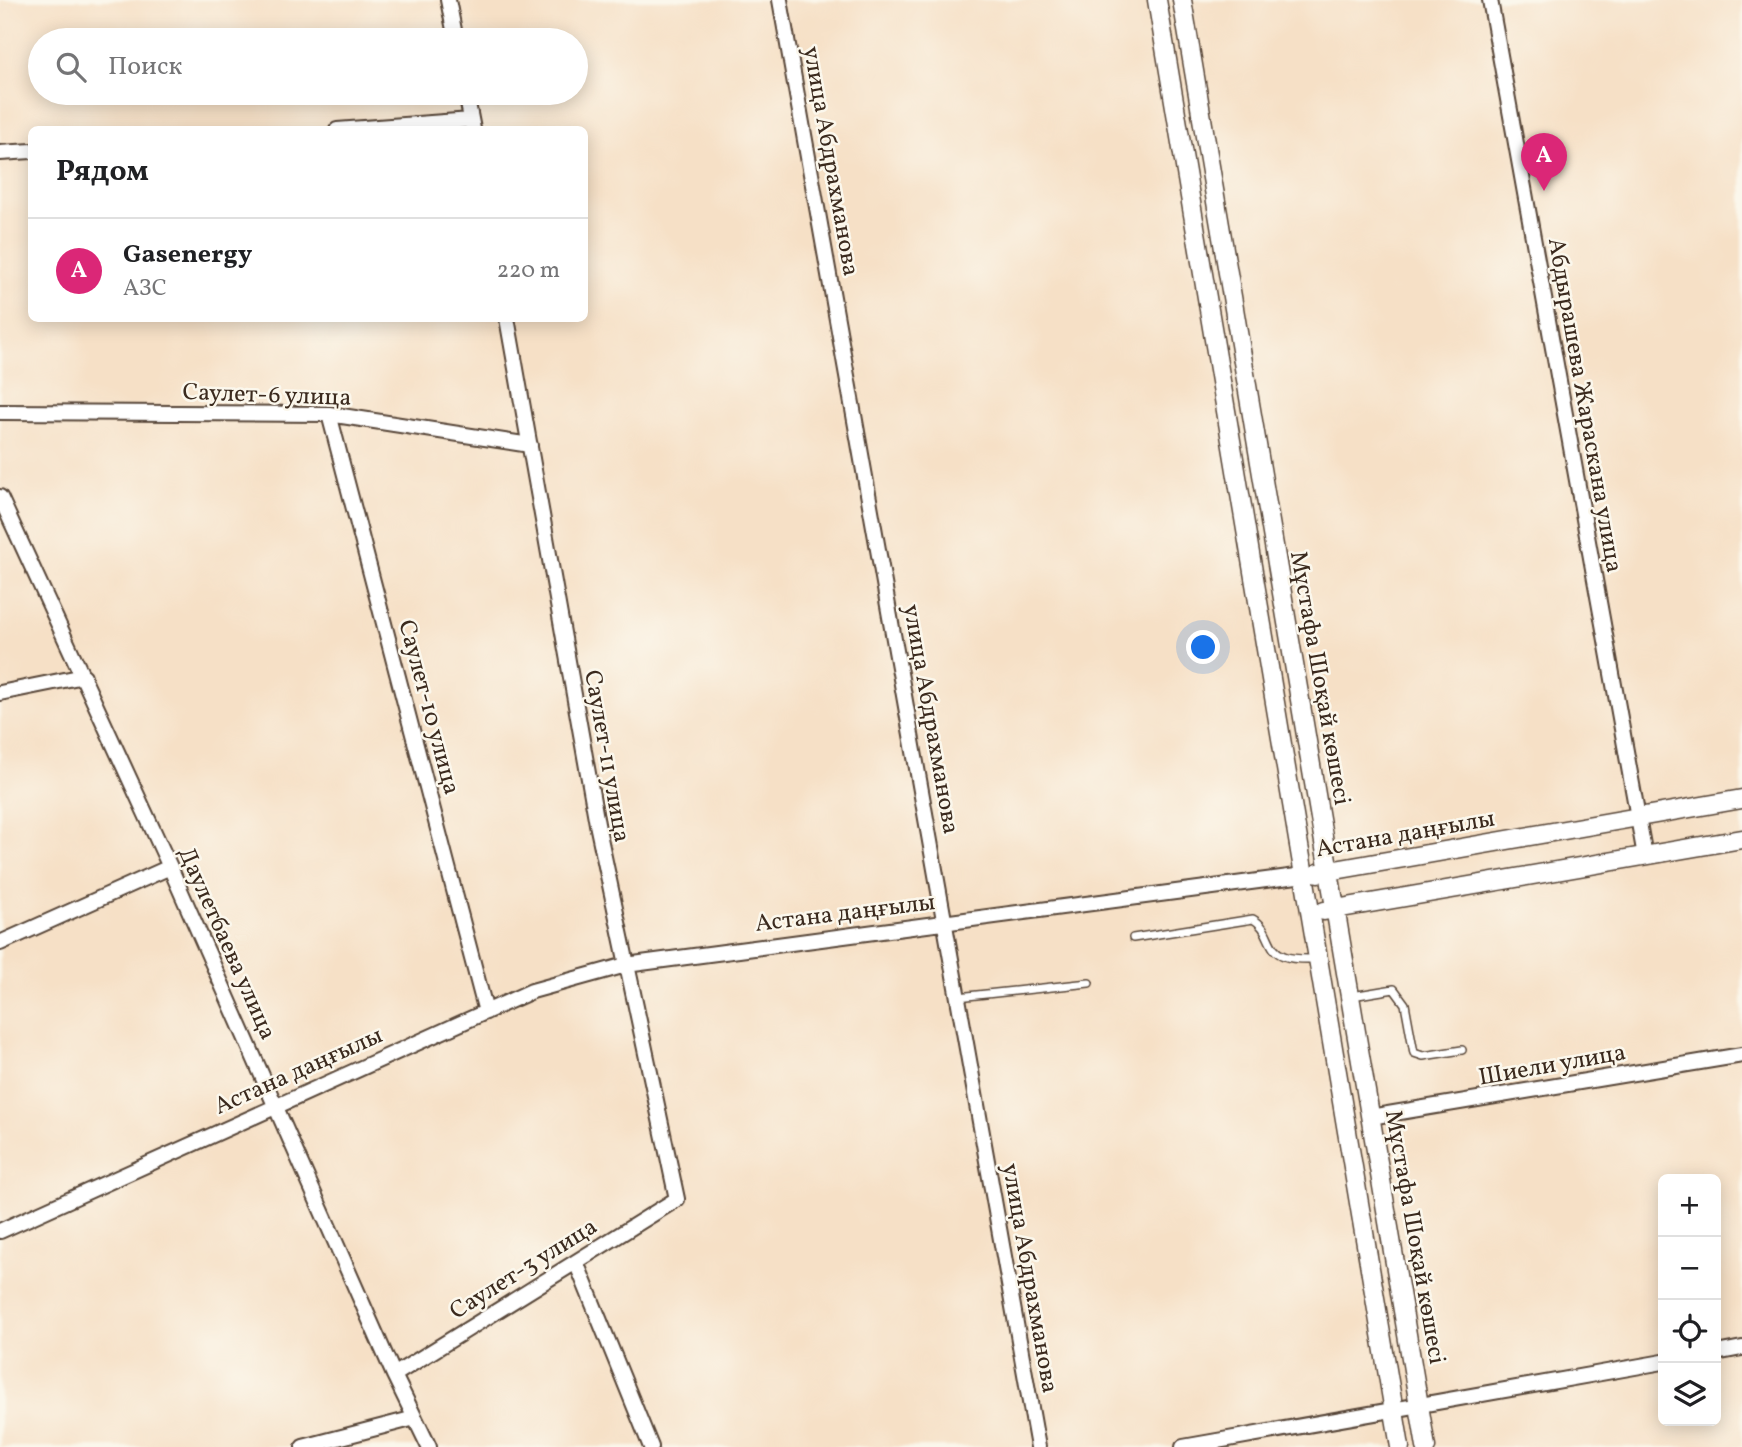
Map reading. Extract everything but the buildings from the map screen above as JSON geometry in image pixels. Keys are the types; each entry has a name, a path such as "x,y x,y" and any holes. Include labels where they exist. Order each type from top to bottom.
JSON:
{"street":[{"path":"448,0 454,28"},
{"name":"улица Абдрахманова","path":"780,0 1038,1447"},
{"name":"Мұстафа Шоқай көшесі","path":"1157,0 1400,1447"},
{"name":"Мұстафа Шоқай көшесі","path":"1182,0 1426,1447"},
{"name":"Абдырашева Жараскана улица","path":"1490,0 1645,856"},
{"path":"445,126 472,125 468,105"},
{"path":"0,153 28,151"},
{"name":"Саулет-11 улица","path":"508,322 597,824 677,1199"},
{"name":"Саулет-6 улица","path":"0,412 329,414 530,445"},
{"name":"Саулет-10 улица","path":"329,414 486,1012"},
{"name":"Даулетбаева улица","path":"0,497 84,676 394,1375 429,1447"},
{"path":"0,693 84,676"},
{"name":"Астана даңғылы","path":"0,1231 532,991 626,965 1304,875 1742,799"},
{"path":"1311,914 1742,839"},
{"path":"0,943 170,867"},
{"name":"Шиели улица","path":"1370,1117 1742,1055"},
{"name":"Саулет-3 улица","path":"394,1375 677,1199"},
{"path":"576,1262 651,1447"},
{"path":"1721,1352 1742,1348"},
{"path":"1183,1447 1658,1363"},
{"path":"303,1447 415,1418"}],"lane":[{"path":"1133,938 1253,919 1263,925 1274,951 1286,957 1318,959"},
{"path":"958,997 1089,983"},
{"path":"1351,996 1394,989 1405,1004 1414,1053 1423,1056 1462,1050"}],"place":[{"name":"Gasenergy","path":"1544,191"}]}
